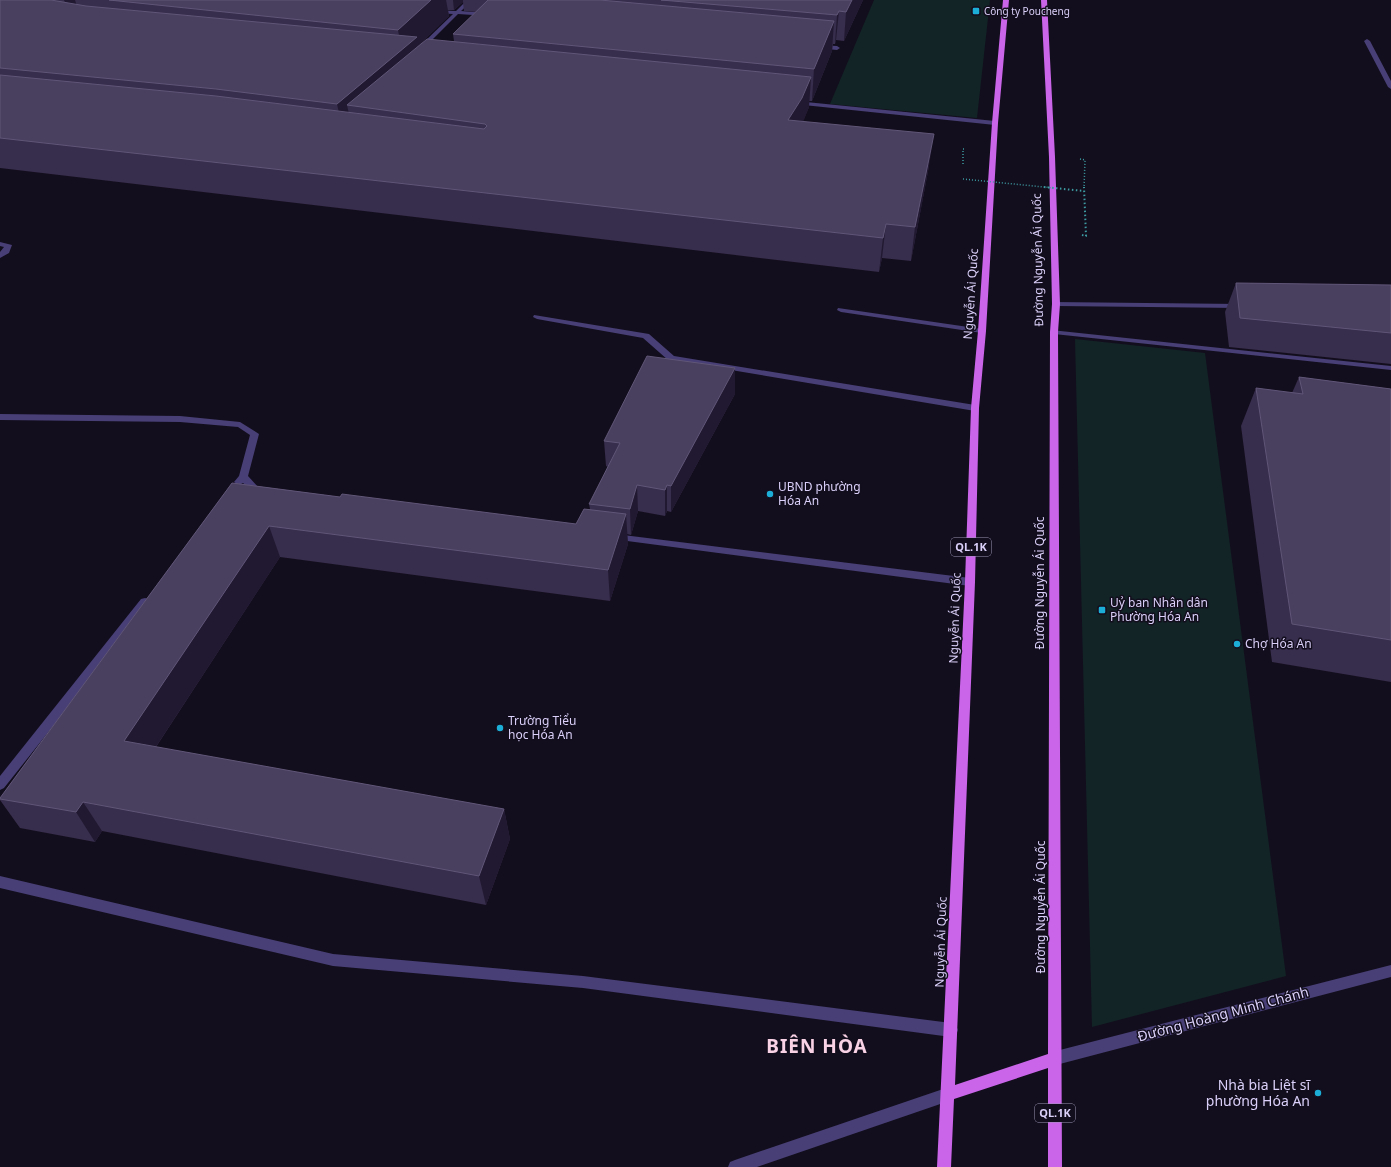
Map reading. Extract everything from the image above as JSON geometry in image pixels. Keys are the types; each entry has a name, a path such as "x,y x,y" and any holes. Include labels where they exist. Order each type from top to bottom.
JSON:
{"main road":[{"name":"Nguyễn Ái Quốc","path":"949,1094 970,582 975,408 982,331 995,123 1006,0"},
{"name":"Đường Nguyễn Ái Quốc","path":"1044,0 1052,157 1056,304 1054,332 1055,1167"},
{"path":"949,1094 1056,1058"},
{"name":"QL.1K","path":"944,1167 949,1094"}],"street":[{"path":"418,51 470,0"},
{"path":"427,10 493,16"},
{"path":"1367,41 1391,87"},
{"path":"813,46 837,48"},
{"path":"790,102 995,123"},
{"path":"0,244 8,245 6,251 0,256"},
{"path":"1056,304 1247,306"},
{"path":"841,310 982,331"},
{"path":"537,317 646,336 671,358 975,408"},
{"path":"1054,332 1391,368"},
{"path":"0,417 180,419 240,425 254,434 244,477 234,489"},
{"path":"244,477 255,489 269,492"},
{"path":"609,536 970,582"},
{"path":"0,785 151,594"},
{"path":"0,882 333,960 583,982 951,1030"},
{"name":"Đường Hoàng Minh Chánh","path":"1056,1058 1391,971"},
{"path":"735,1167 949,1094"}],"path":[{"path":"1084,160 1086,236"},
{"path":"963,179 1084,191"}],"shaded area":[{"path":"874,0 990,0 977,118 830,104"},
{"path":"1075,339 1205,353 1286,976 1092,1027"}],"building":[{"path":"0,0 51,0 86,6 417,37 337,104 216,89 0,68"},
{"path":"109,0 431,0 398,30"},
{"path":"488,0 600,0 834,21 814,69 453,34"},
{"path":"661,0 852,0 846,12 839,11 837,15"},
{"path":"427,39 811,77 802,98 788,120 934,134 915,227 886,224 883,238 0,138 0,75 216,96 484,129 487,126 485,124 347,105"},
{"path":"1236,283 1391,285 1391,333 1240,318"},
{"path":"647,356 735,368 671,486 667,485 665,490 637,485 630,509 589,504 620,443 604,441"},
{"path":"1299,377 1391,389 1391,640 1292,624 1256,388 1303,394"},
{"path":"232,483 340,497 342,494 576,524 584,509 626,514 608,570 269,526 124,741 504,809 479,876 83,802 76,812 0,799"}],"place":[{"name":"Công ty Poucheng","path":"976,11"},
{"name":"UBND phường Hóa An","path":"770,494"},
{"name":"Uỷ ban Nhân dân Phường Hóa An","path":"1102,610"},
{"name":"Chợ Hóa An","path":"1237,644"},
{"name":"Trường Tiểu học Hóa An","path":"500,728"},
{"name":"Nhà bia Liệt sĩ phường Hóa An","path":"1318,1093"}],"district":[{"name":"BIÊN HÒA","path":"817,1046"}]}
